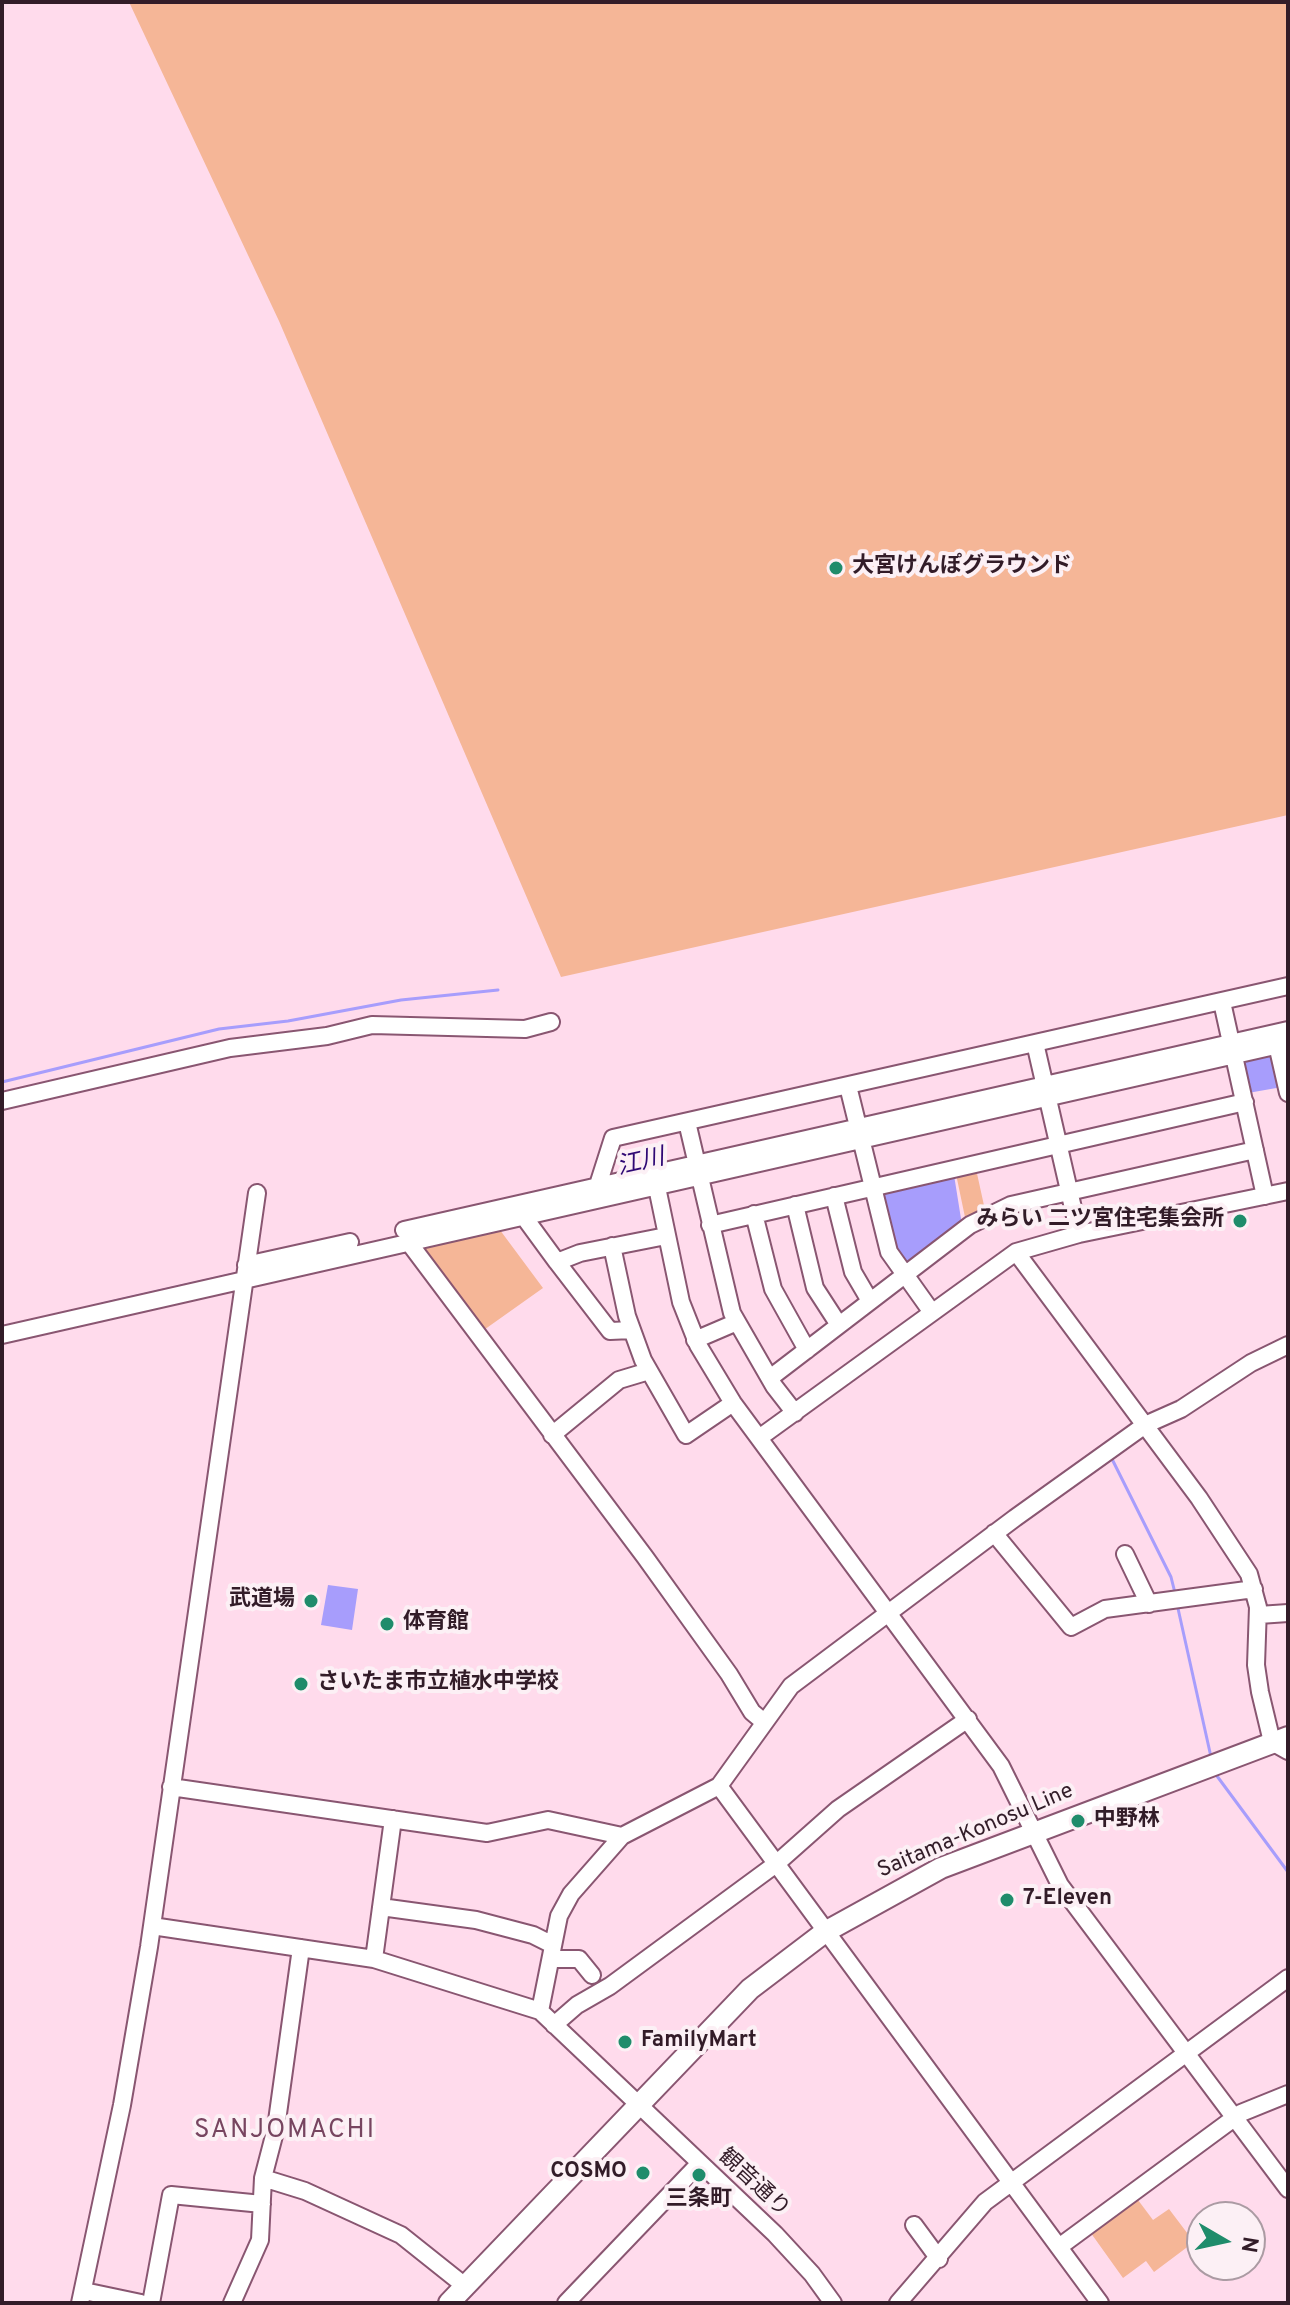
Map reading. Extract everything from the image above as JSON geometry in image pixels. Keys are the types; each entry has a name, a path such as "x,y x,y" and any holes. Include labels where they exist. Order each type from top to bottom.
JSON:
{"main road":[{"name":"Saitama-Konosu Line","path":"449,2303 750,1989 825,1932 912,1881 1035,1830 1283,1743"}],"street":[{"path":"598,1185 613,1138 1288,986"},
{"path":"1222,1002 1265,1196"},
{"path":"2,1101 230,1048 327,1036 372,1025 525,1029 551,1022"},
{"path":"2,1335 245,1272 1280,1038 1288,1093"},
{"path":"1035,1043 1079,1234"},
{"path":"848,1086 889,1252 931,1311"},
{"path":"710,1225 1245,1102"},
{"path":"687,1122 710,1225 737,1322 795,1413"},
{"path":"770,1378 970,1225 1011,1205 1255,1150"},
{"path":"245,1272 407,1240 598,1185 655,1179"},
{"path":"655,1179 681,1302 695,1340 733,1403 1001,1766 1060,1885 1288,2189"},
{"path":"759,1438 1016,1252 1079,1234 1288,1191"},
{"path":"141,2303 82,2297 122,2105 152,1926 257,1193"},
{"path":"834,1196 853,1272 870,1301"},
{"path":"795,1205 815,1288 839,1325"},
{"path":"523,1209 557,1262 610,1331 632,1330"},
{"path":"754,1214 773,1289 807,1350"},
{"path":"557,1262 612,1246 666,1236"},
{"path":"407,1240 654,1570 752,1712 764,1722"},
{"path":"612,1246 632,1330 649,1371 686,1435 733,1403"},
{"path":"1016,1252 1199,1498 1249,1574 1259,1615 1256,1665 1283,1743"},
{"path":"695,1340 737,1322"},
{"path":"152,1926 374,1959 540,2011 559,1916 571,1894 622,1836 719,1786 791,1686 994,1533 1145,1425 1181,1409 1251,1363 1288,1345"},
{"path":"552,1435 619,1380 649,1371"},
{"path":"994,1533 1071,1627 1105,1609 1254,1589"},
{"path":"1125,1554 1149,1604"},
{"path":"1259,1615 1288,1613"},
{"path":"554,2025 776,1864 838,1809 968,1719"},
{"path":"719,1786 1100,2303"},
{"path":"171,1787 487,1833 548,1820 622,1836"},
{"path":"374,1959 393,1819"},
{"path":"381,1907 476,1920 533,1935 552,1952 579,1959 592,1975"},
{"path":"232,2303 260,2240 263,2178 276,2128 301,1948"},
{"path":"898,2303 985,2202 1288,1978"},
{"name":"観音通り","path":"540,2011 793,2252 833,2303"},
{"path":"1059,2247 1235,2118 1288,2094"},
{"path":"566,2303 699,2164"},
{"path":"263,2178 305,2191 401,2235 465,2286"},
{"path":"151,2303 171,2195 262,2204"},
{"path":"914,2225 939,2259"}],"shaded area":[{"name":"大宮けんぽグラウンド","path":"129,2 1288,2 1288,815 561,977 279,321"},
{"path":"1275,1051 1282,1087 1248,1093 1241,1060"},
{"path":"976,1169 985,1210 966,1222 956,1174"},
{"path":"954,1175 962,1225 907,1267 895,1249 883,1192"},
{"path":"497,1226 543,1288 481,1332 414,1243"},
{"path":"328,1585 358,1589 352,1630 321,1625"},
{"path":"1135,2196 1153,2220 1169,2209 1186,2231 1186,2248 1154,2272 1146,2261 1123,2278 1088,2229"}],"waterway":[{"path":"2,1082 219,1029 288,1021 401,1000 498,990"},
{"name":"江川","path":"102,1304 239,1273"},
{"path":"1111,1457 1171,1577 1175,1593"},
{"path":"1177,1604 1211,1757"},
{"path":"1214,1772 1288,1872"}],"place":[{"name":"大宮けんぽグラウンド","path":"836,568"},
{"name":"みらい 二ツ宮住宅集会所","path":"1240,1221"},
{"name":"武道場","path":"311,1601"},
{"name":"体育館","path":"387,1624"},
{"name":"さいたま市立植水中学校","path":"301,1684"},
{"name":"中野林","path":"1078,1821"},
{"name":"7-Eleven","path":"1007,1900"},
{"name":"FamilyMart","path":"625,2042"},
{"name":"COSMO","path":"643,2173"},
{"name":"三条町","path":"699,2175"}],"district":[{"name":"SANJOMACHI","path":"285,2132"}]}
